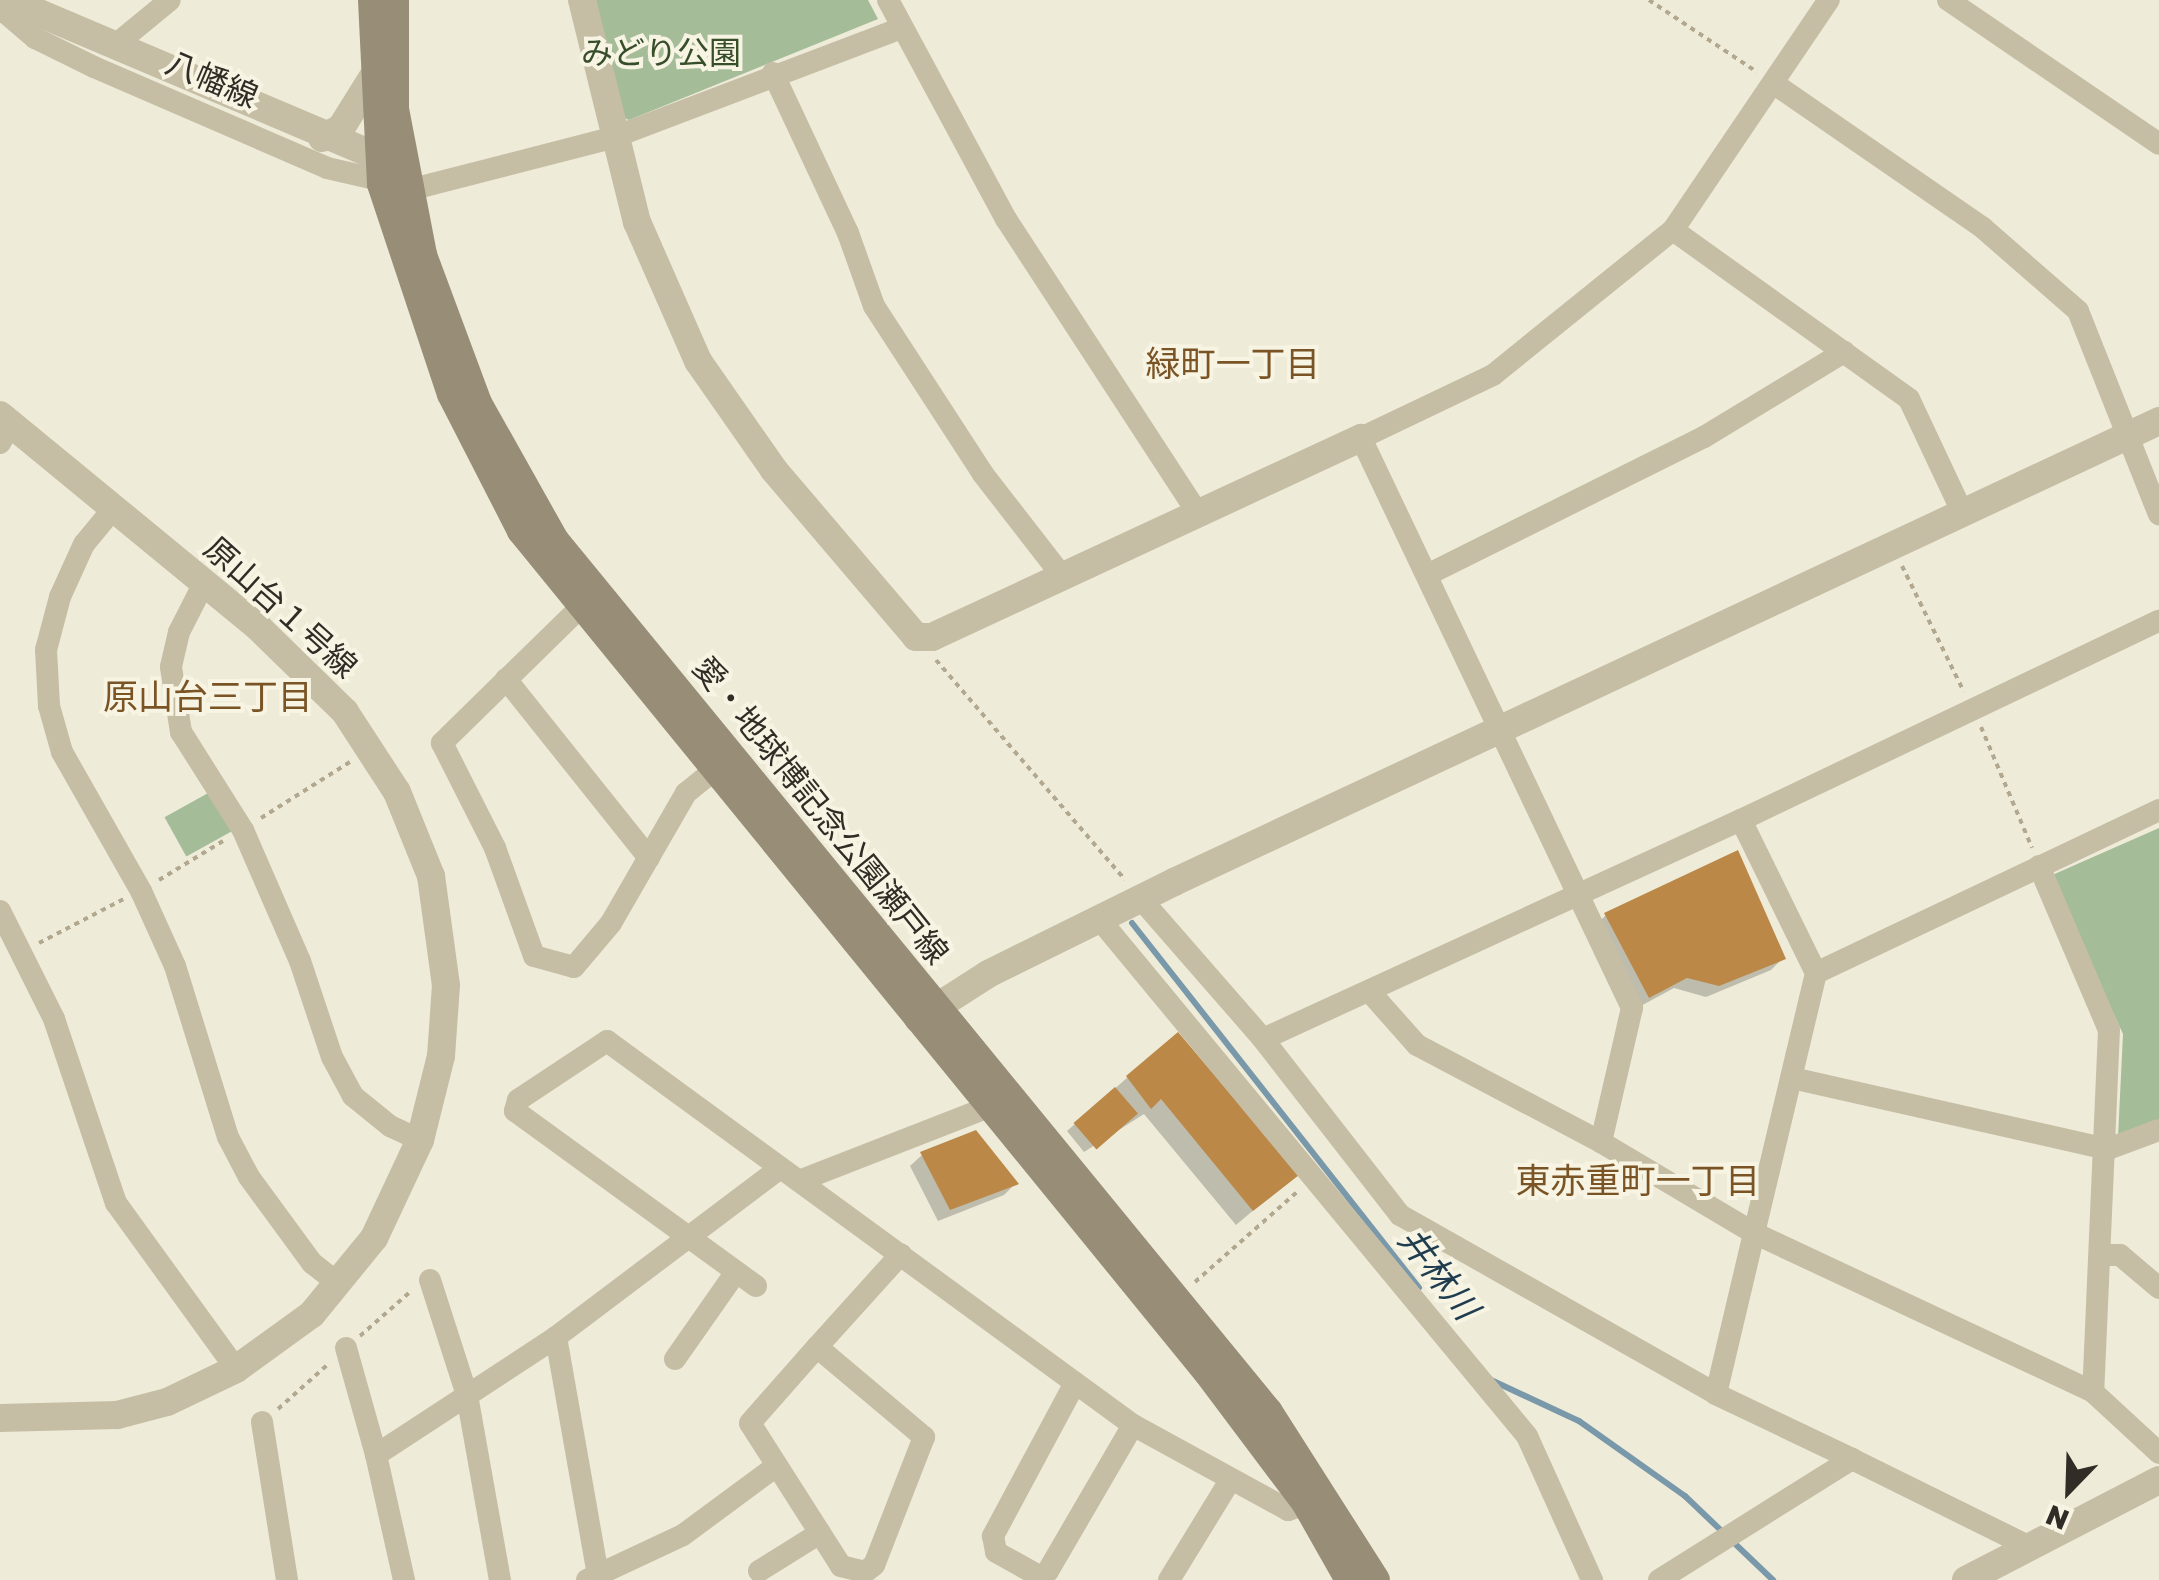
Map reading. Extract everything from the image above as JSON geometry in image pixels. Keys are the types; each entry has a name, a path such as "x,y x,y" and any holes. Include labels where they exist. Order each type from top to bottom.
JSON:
{"main road":[{"name":"愛・地球博記念公園瀬戸線","path":"372,0 374,75 396,177 451,394 489,478 926,1012 1207,1372 1317,1500 1349,1580"},
{"name":"愛・地球博記念公園瀬戸線","path":"395,0 396,177"},
{"name":"愛・地球博記念公園瀬戸線","path":"588,599 713,771 926,1012"},
{"name":"愛・地球博記念公園瀬戸線","path":"999,1103 1176,1300 1376,1580"}],"street":[{"path":"114,46 170,0"},
{"path":"582,0 612,138 638,222 698,361 774,470 916,637 932,636 1199,516 1493,374 1673,230 1829,0"},
{"path":"888,0 1006,219 1199,516"},
{"path":"1948,0 2159,144"},
{"name":"八幡線","path":"0,9 25,8 322,138 396,177"},
{"name":"八幡線","path":"0,9 35,38 327,168 396,177"},
{"path":"396,177 612,138 773,72 901,28"},
{"path":"773,72 848,233 874,306 983,474 1063,577"},
{"path":"322,138 341,128 374,75"},
{"path":"1773,84 1982,228 2078,311 2159,515"},
{"path":"1673,230 1908,399 1963,514"},
{"path":"1427,575 1704,437 1844,352"},
{"path":"926,1012 1142,899 1893,548 2127,433 2159,422"},
{"name":"原山台１号線","path":"0,1418 117,1414 183,1396 278,1342 339,1284 388,1213 420,1140 441,1056 446,986 431,876 371,748 315,678 113,508 4,427"},
{"path":"1361,438 1632,1008 1601,1142"},
{"path":"113,508 84,544 60,596 46,650 50,706 62,752 141,891 175,966 228,1137 272,1213 312,1263 339,1284"},
{"path":"204,583 179,632 171,700 181,732 243,830 346,1083 390,1126 420,1140"},
{"path":"588,599 442,743 495,848 528,949 574,967 611,924 686,793 713,771"},
{"path":"1263,1039 1578,897 2159,621"},
{"path":"506,679 648,858"},
{"path":"1816,973 2159,810"},
{"path":"1716,1394 1816,973 1741,820"},
{"path":"2040,866 2109,1030 2108,1149 2093,1392"},
{"path":"1142,899 1263,1039 1400,1215 1716,1394 2024,1544"},
{"path":"0,912 54,1019 116,1203 236,1369"},
{"path":"1100,922 1527,1436 1592,1580"},
{"path":"1369,991 1417,1046 1601,1142 1754,1233 2093,1392 2159,1453"},
{"path":"756,1286 515,1111 518,1100 608,1041 1133,1426 1229,1482 1288,1510 1317,1500"},
{"path":"1792,1078 2108,1149 2159,1130"},
{"path":"376,1455 556,1337 690,1240 790,1175 999,1103"},
{"path":"817,1347 924,1437 874,1565 865,1572 841,1566 750,1423 817,1347 901,1254"},
{"path":"2101,1255 2120,1255 2159,1288"},
{"path":"675,1359 736,1272"},
{"path":"430,1280 466,1396 500,1580"},
{"path":"556,1337 593,1578 683,1535 776,1467"},
{"path":"346,1348 376,1455 404,1580"},
{"path":"1075,1383 993,1536 996,1552 1041,1576 1048,1571 1133,1426"},
{"path":"262,1422 286,1580"},
{"path":"1659,1580 1852,1459"},
{"path":"1966,1580 2024,1544 2159,1480"},
{"path":"1169,1580 1229,1482"},
{"path":"759,1571 820,1533"}],"path":[{"path":"1649,0 1773,84"},
{"path":"1893,548 1973,710 2040,866"},
{"path":"916,637 1142,899"},
{"path":"22,952 141,891 371,748"},
{"path":"1176,1300 1314,1177"}],"green space":[{"name":"みどり公園","path":"596,0 868,0 878,19 629,120 622,117"},
{"path":"210,792 232,831 186,857 165,817"},
{"path":"2159,828 2159,1121 2118,1137 2123,1034 2050,876"}],"building":[{"path":"1738,850 1786,959 1719,986 1687,978 1649,998 1604,913"},
{"path":"1178,1032 1299,1175 1253,1211 1161,1099 1151,1109 1126,1076"},
{"path":"1115,1087 1138,1113 1096,1149 1073,1123"},
{"path":"976,1130 1019,1184 950,1210 920,1152"}],"waterway":[{"name":"井林川","path":"1132,923 1419,1288"},
{"name":"井林川","path":"1491,1380 1579,1421 1685,1496 1773,1580"}],"district":[{"name":"緑町一丁目","path":"1233,363"},
{"name":"原山台三丁目","path":"208,696"},
{"name":"東赤重町一丁目","path":"1638,1180"}]}
